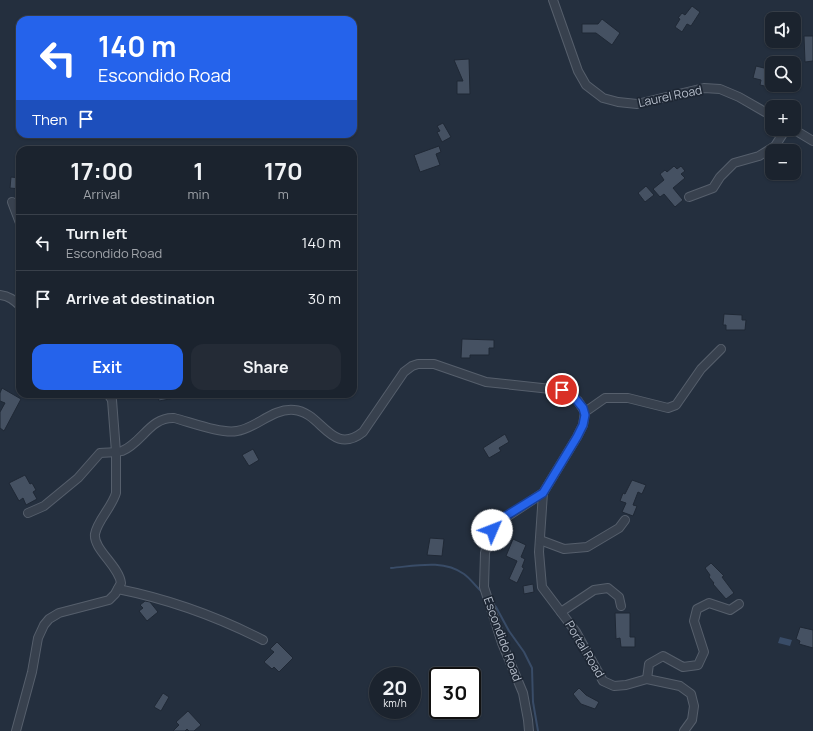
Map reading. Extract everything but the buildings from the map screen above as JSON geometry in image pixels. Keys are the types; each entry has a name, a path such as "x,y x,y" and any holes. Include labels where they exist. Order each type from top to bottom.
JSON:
{"street":[{"name":"Laurel Road","path":"553,0 578,71 586,85 603,98 618,102 637,104 704,88 720,89 739,97 765,112"},
{"path":"801,134 813,141"},
{"path":"689,197 713,188 720,176 734,163 759,156 775,146 781,136"},
{"path":"12,202 16,213"},
{"path":"0,295 7,296 16,302"},
{"path":"28,513 44,506 78,478 100,452 116,452 127,448 138,440 155,423 167,418 174,418 232,432 238,431 276,413 294,410 303,413 338,439 351,439 363,432 367,427 404,372 412,366 418,364 434,364 470,378 486,382 562,390 578,401 585,412 605,398 628,398 668,408 676,405 701,369 721,349"},
{"path":"16,731 32,672 38,638 44,626 49,620 59,613 109,600 115,594 121,583 117,570 109,562 97,543 95,534 115,498 116,493 116,452 111,398"},
{"name":"Escondido Road","path":"529,731 523,693 502,643 484,587 487,544 490,534 496,524 543,493 577,437 583,425 585,412"},
{"name":"Portal Road","path":"543,493 540,540 542,587 576,632 603,681 614,686 626,685 647,679 680,686 691,694 694,706 692,720 684,731"},
{"path":"540,540 564,549 587,547 619,528 625,520"},
{"path":"561,612 594,590 608,588 619,597 621,606"},
{"path":"118,589 174,604 235,626 263,640"},
{"path":"647,679 649,664 663,656 683,667 698,665 704,652 694,621 697,608 709,603 730,610 739,604"}],"water":[{"path":"780,637 792,640 790,646 778,643"}],"waterway":[{"path":"391,568 419,565 447,566 464,574 482,592"},
{"path":"492,603 524,652 532,668 533,702 538,731"}],"route":[{"path":"492,530 501,519 543,493 577,437 583,425 585,412 581,404 574,397 562,390"}]}
